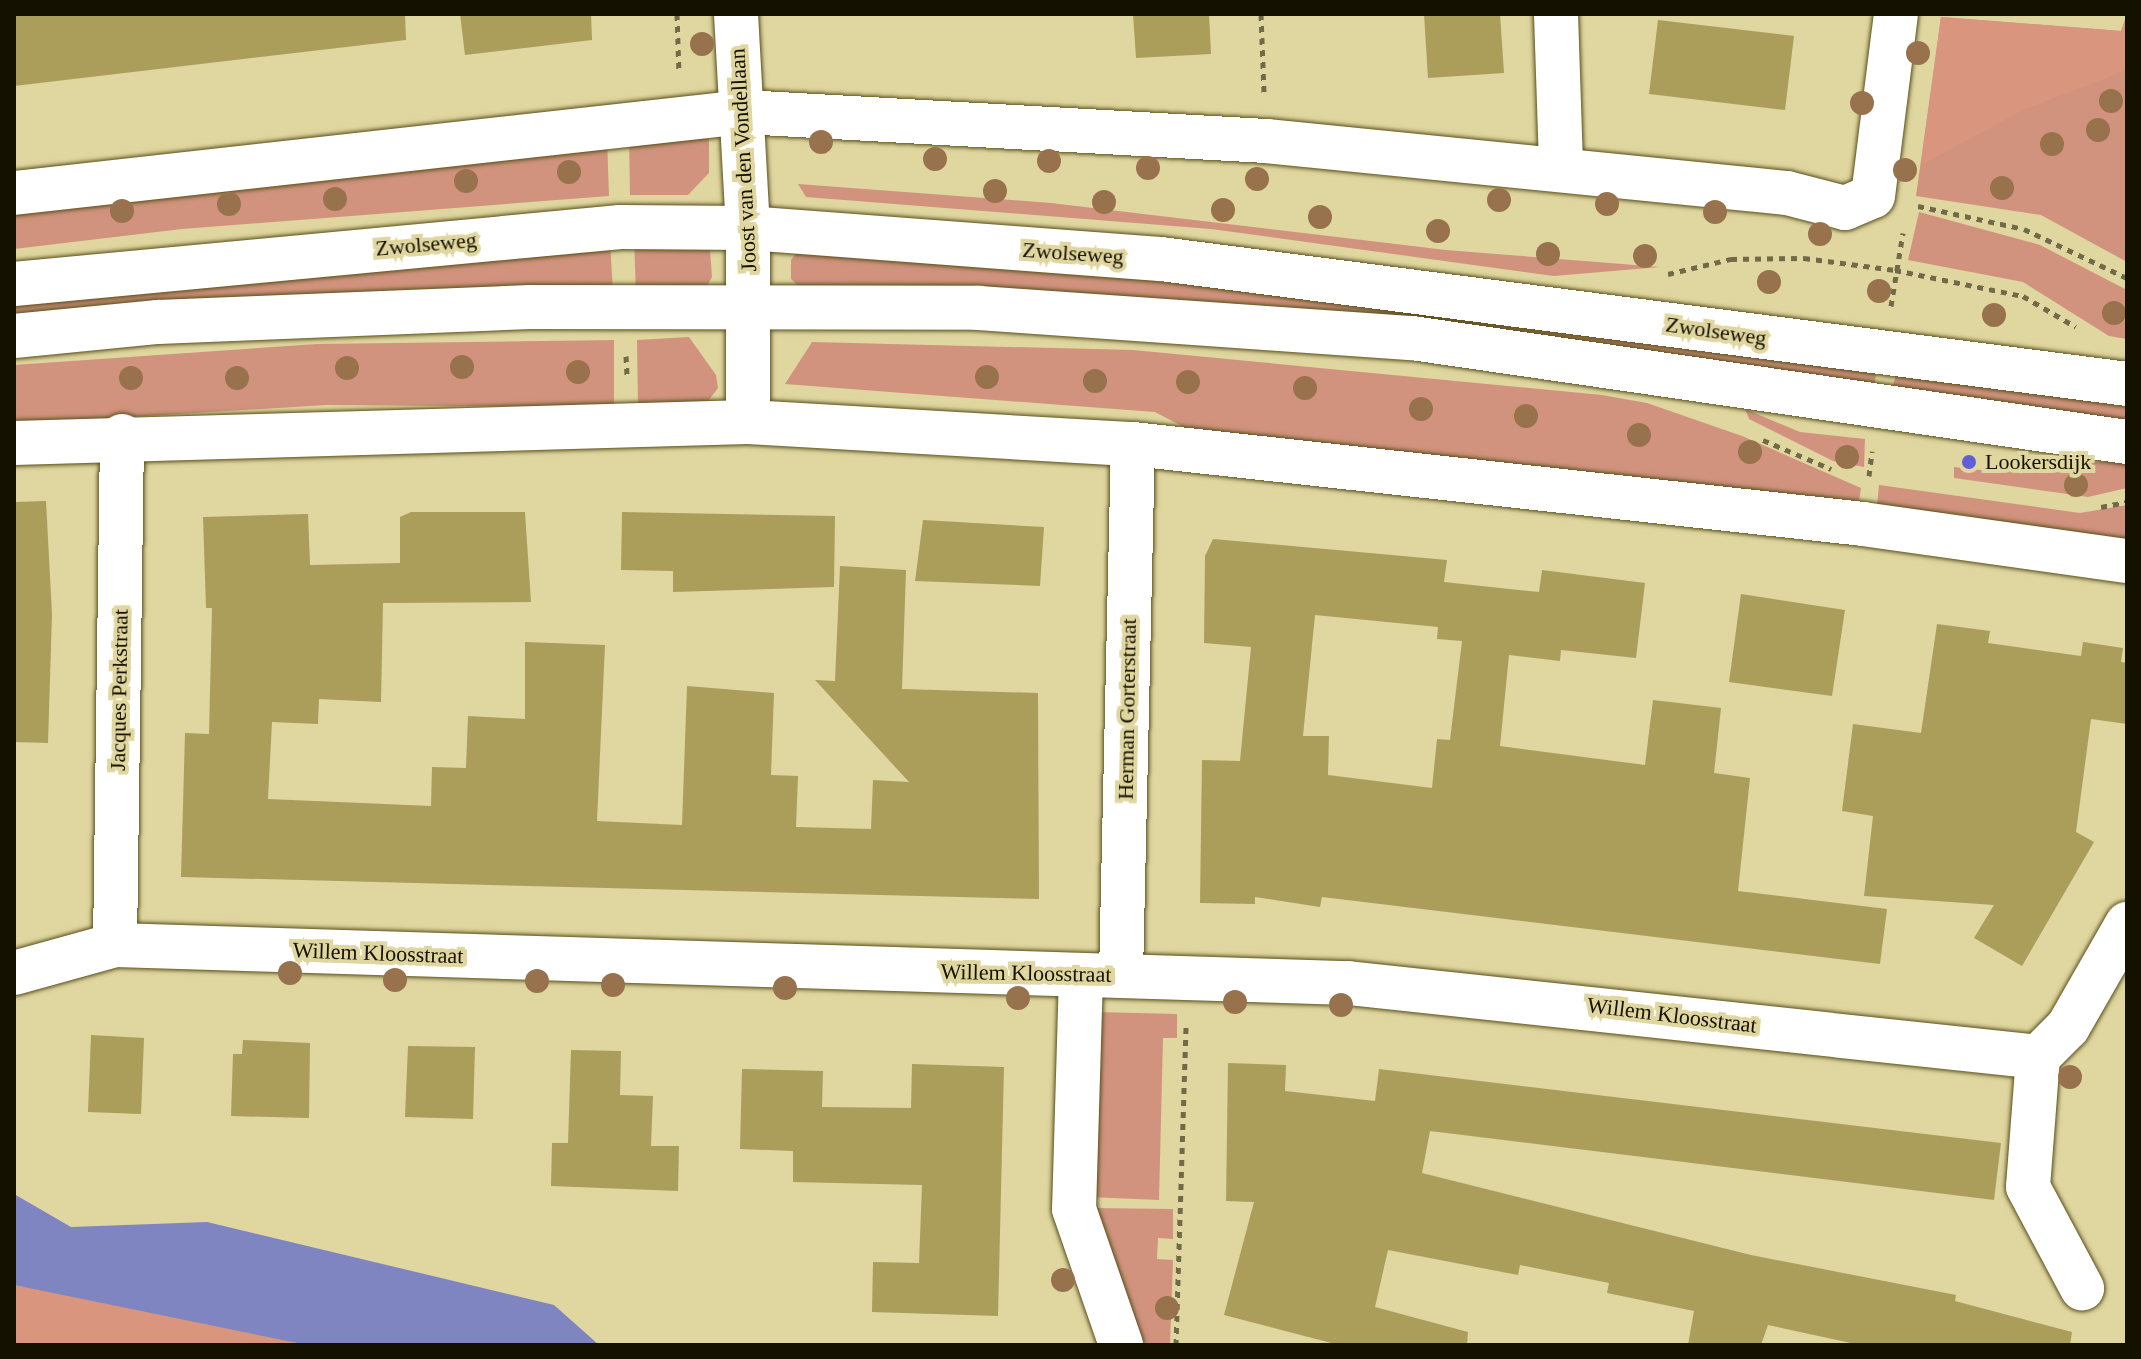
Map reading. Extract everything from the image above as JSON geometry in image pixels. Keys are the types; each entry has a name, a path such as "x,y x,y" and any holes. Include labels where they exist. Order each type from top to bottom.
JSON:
{"street":[{"name":"Joost van den Vondellaan","path":"736,14 750,306"},
{"path":"1556,14 1561,168"},
{"path":"14,193 681,115 743,112 1266,141 1561,168 1787,193 1845,208 1873,196 1896,14"},
{"name":"Zwolseweg","path":"14,284 620,227 748,228 1161,259 2127,384"},
{"path":"14,336 158,322 499,309 750,306 979,308 1412,338 2127,442"},
{"path":"748,422 750,306"},
{"path":"14,443 122,436 748,422 1133,444 1863,524 2127,561"},
{"name":"Jacques Perkstraat","path":"115,945 122,436"},
{"name":"Herman Gorterstraat","path":"1121,1345 1074,1209 1101,975 1133,444"},
{"path":"2082,1288 2028,1187 2038,1057 2068,1027 2127,924"},
{"name":"Willem Kloosstraat","path":"14,973 115,945 1348,983 2038,1057"}],"path":[{"path":"677,14 681,115"},
{"path":"1261,14 1266,141"},
{"path":"1873,196 2024,229 2127,278"},
{"path":"1751,434 1839,471"},
{"path":"1854,476 1884,482"},
{"path":"2092,509 2127,502"},
{"path":"1176,1345 1187,1020"}],"shaded area":[{"path":"2127,14 2127,262 2041,215 1916,196 1941,17 2121,31"},
{"path":"2127,14 2127,70 2023,110 1921,165 1941,17 2121,31"},
{"path":"629,136 703,136 709,140 709,173 688,195 630,195"},
{"path":"607,138 609,196 182,229 14,249 14,207"},
{"path":"798,184 1051,203 1446,250 1660,267 1554,276 1211,229 806,197"},
{"path":"1919,212 2040,245 2127,290 2127,339 2109,336 2023,282 1908,260"},
{"path":"610,240 613,292 14,322 14,294"},
{"path":"634,240 695,240 710,250 712,277 707,286 636,294"},
{"path":"805,242 1095,261 1878,365 1874,386 807,294 791,279 791,260"},
{"path":"689,337 716,375 718,388 706,404 638,406 637,340"},
{"path":"614,340 614,407 326,405 14,424 14,365 317,344"},
{"path":"812,342 1133,350 1602,395 1647,403 1742,436 1861,488 1859,501 1191,431 1155,412 785,384"},
{"path":"1898,367 2127,400 2127,422 1892,389"},
{"path":"1745,409 1800,432 1865,439 1864,467 1833,461 1749,419"},
{"path":"2008,461 2127,462 2127,488 2088,497 1954,478 1954,467 2006,473"},
{"path":"1879,485 2080,513 2127,505 2127,543 1877,506"},
{"path":"1095,1012 1177,1014 1177,1038 1163,1038 1159,1200 1089,1197"},
{"path":"1093,1208 1173,1209 1173,1239 1158,1238 1157,1259 1173,1260 1170,1345 1147,1344 1132,1331"},
{"path":"14,1285 141,1308 307,1345 14,1345"}],"water":[{"path":"14,1194 71,1227 207,1222 554,1305 599,1345 307,1345 14,1285"}],"building":[{"path":"14,14 405,14 406,40 14,86"},
{"path":"460,14 591,14 592,40 465,55"},
{"path":"1133,14 1209,14 1211,54 1136,58"},
{"path":"1424,14 1500,14 1504,73 1428,78"},
{"path":"1658,20 1794,36 1785,110 1649,94"},
{"path":"46,501 52,614 48,743 14,742 14,502"},
{"path":"411,512 525,512 531,602 383,603 381,702 319,699 318,724 272,722 268,799 431,806 432,767 466,768 468,716 525,719 525,642 605,645 597,821 682,825 687,686 774,693 771,775 798,776 796,827 871,829 873,780 909,782 815,680 835,681 840,566 906,570 902,689 1038,693 1039,899 181,877 185,733 209,734 212,608 206,608 203,517 308,514 310,565 400,563 400,517"},
{"path":"622,512 835,516 834,587 673,592 673,571 621,570"},
{"path":"923,520 1044,527 1040,586 915,581"},
{"path":"1213,539 1447,560 1444,582 1539,592 1542,570 1645,583 1636,658 1561,650 1560,661 1509,655 1500,746 1645,765 1653,700 1721,708 1714,773 1750,778 1738,891 1887,909 1880,964 1322,897 1320,907 1255,897 1255,904 1200,903 1202,760 1240,761 1251,647 1204,643 1205,556","holes":["1315,615 1438,627 1437,639 1462,641 1450,740 1437,739 1432,788 1328,775 1329,736 1303,736"]},
{"path":"1741,594 1845,610 1832,696 1729,682"},
{"path":"1937,624 1990,631 1988,643 2081,656 2083,642 2123,648 2121,662 2127,663 2127,724 2091,719 2076,832 2094,842 2022,966 1974,938 1994,905 1864,896 1873,816 1842,811 1853,724 1921,733"},
{"path":"91,1035 144,1038 141,1114 88,1112"},
{"path":"243,1040 310,1043 309,1118 231,1116 233,1054 242,1054"},
{"path":"408,1046 475,1047 473,1119 405,1117"},
{"path":"571,1050 621,1051 620,1095 653,1096 651,1146 679,1146 678,1191 551,1186 552,1143 568,1143"},
{"path":"1228,1063 1286,1065 1285,1091 1375,1101 1379,1069 2001,1143 1994,1200 1430,1131 1422,1173 1751,1255 1956,1295 1955,1301 2072,1332 2070,1345 1860,1345 1768,1325 1761,1345 1688,1345 1694,1311 1607,1293 1609,1283 1520,1265 1518,1275 1388,1250 1375,1307 1468,1332 1467,1345 1339,1345 1224,1315 1254,1202 1226,1201"},
{"path":"912,1064 1004,1067 998,1316 872,1312 873,1262 919,1263 922,1185 793,1182 793,1151 740,1149 742,1069 823,1071 822,1107 911,1108"}],"place":[{"name":"Lookersdijk","path":"1969,462"}]}
